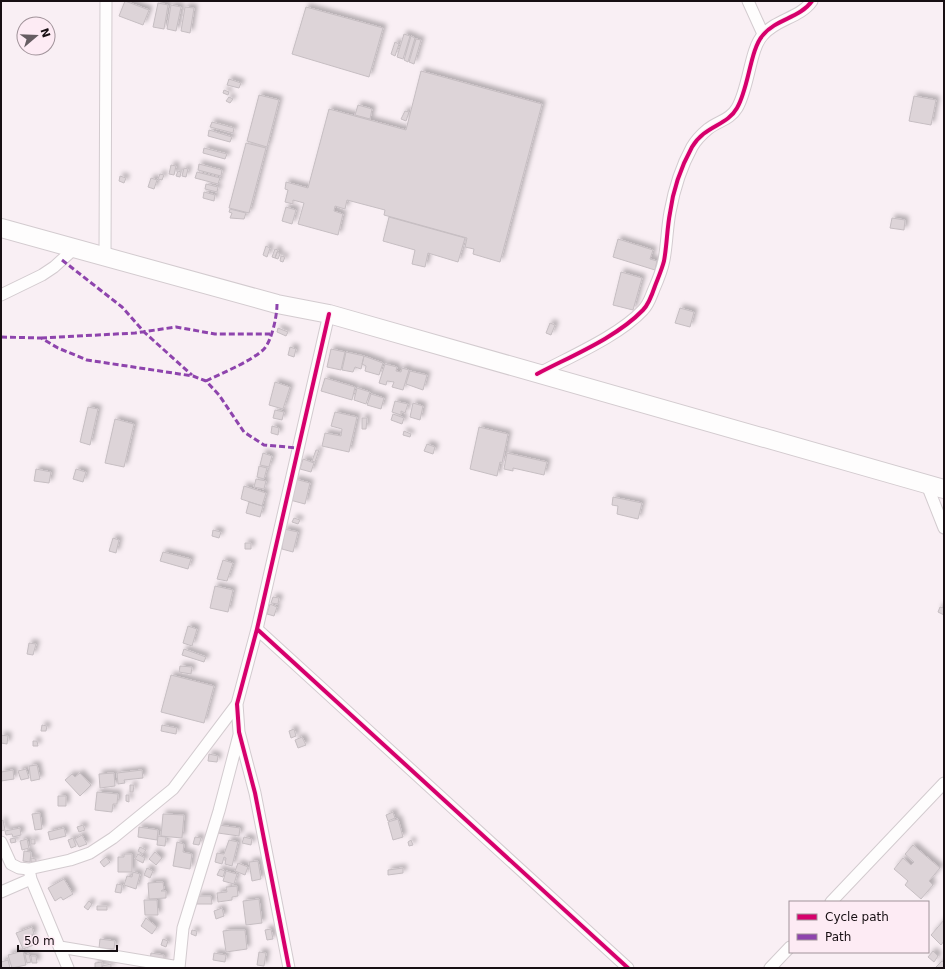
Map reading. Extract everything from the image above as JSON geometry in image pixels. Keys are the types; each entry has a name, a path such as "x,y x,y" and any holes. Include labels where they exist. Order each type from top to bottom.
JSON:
{"main road":[{"path":"1,228 277,304 329,314 936,487"}],"street":[{"path":"104,257 106,1"},
{"path":"748,1 763,34"},
{"path":"537,374 602,340 632,320 644,309 650,299 664,262 670,211 682,166 697,140 708,128 725,120 736,110 746,87 756,46 763,34 771,27 803,10 812,1"},
{"path":"1,295 42,275 54,267 75,248"},
{"path":"290,968 254,793 239,732 237,704 257,629 329,314"},
{"path":"936,487 944,528"},
{"path":"257,629 628,968"},
{"path":"1,892 30,874 90,853 113,838 173,789 237,704"},
{"path":"60,947 179,968 183,928 219,811 239,732"},
{"path":"832,901 944,783"},
{"path":"1,842 11,864 30,874 68,968"},
{"path":"770,968 789,947"}],"building":[{"path":"125,1 149,10 143,25 119,16"},
{"path":"158,3 168,5 164,29 153,27"},
{"path":"171,5 181,7 176,31 167,29"},
{"path":"185,7 194,8 190,33 181,31"},
{"path":"306,7 383,28 369,77 292,54"},
{"path":"404,34 410,36 403,59 397,57"},
{"path":"411,36 415,38 408,62 404,60"},
{"path":"416,39 421,40 414,64 409,62"},
{"path":"395,42 399,44 395,56 391,54"},
{"path":"421,71 542,104 500,262 473,254 474,249 465,247 467,238 384,215 385,210 347,200 345,209 335,206 334,211 343,214 338,235 298,224 304,203 293,200 293,204 285,202 288,190 285,189 286,182 308,188 329,109 406,130"},
{"path":"229,79 241,83 239,88 227,85"},
{"path":"224,90 229,92 228,95 223,93"},
{"path":"259,95 279,100 267,147 247,141"},
{"path":"914,96 936,100 931,125 909,121"},
{"path":"229,97 233,99 230,103 226,101"},
{"path":"358,105 372,109 370,119 355,115"},
{"path":"405,111 409,112 406,121 401,119"},
{"path":"212,122 234,128 233,133 210,127"},
{"path":"209,130 232,137 230,142 208,136"},
{"path":"246,143 266,148 249,213 229,208"},
{"path":"204,148 227,154 225,159 203,153"},
{"path":"199,164 222,170 221,176 198,170"},
{"path":"171,165 176,166 174,175 169,174"},
{"path":"184,168 188,169 186,177 182,176"},
{"path":"178,171 181,172 180,177 176,176"},
{"path":"197,172 220,178 218,184 195,178"},
{"path":"160,174 164,175 162,180 158,179"},
{"path":"120,176 126,178 124,183 119,181"},
{"path":"151,178 157,180 154,189 148,187"},
{"path":"206,184 218,187 217,192 205,189"},
{"path":"204,192 215,195 214,201 203,198"},
{"path":"286,207 296,210 292,224 282,221"},
{"path":"230,209 246,213 244,219 230,218 232,213 229,212"},
{"path":"389,217 465,238 458,262 428,253 425,267 412,264 415,250 383,241"},
{"path":"892,218 905,220 904,230 890,228"},
{"path":"618,239 653,250 650,259 657,261 655,270 613,257"},
{"path":"266,246 270,248 267,257 263,255"},
{"path":"275,249 278,250 275,258 272,257"},
{"path":"277,252 280,254 278,259 275,258"},
{"path":"281,256 285,257 283,262 280,261"},
{"path":"621,272 642,278 633,310 613,305"},
{"path":"680,308 694,312 690,327 675,323"},
{"path":"550,323 555,325 551,335 546,333"},
{"path":"278,328 288,332 286,336 277,332"},
{"path":"290,347 296,349 294,357 288,355"},
{"path":"331,349 345,352 341,370 327,367"},
{"path":"346,352 364,356 361,369 355,367 353,372 342,370"},
{"path":"364,356 383,363 379,375 365,371 366,366 362,364"},
{"path":"385,364 397,367 396,371 401,372 402,368 409,370 403,390 392,387 394,382 387,381 386,385 379,383"},
{"path":"410,371 427,375 423,390 406,384"},
{"path":"325,378 355,387 352,400 321,391"},
{"path":"275,382 290,387 283,409 269,405"},
{"path":"357,388 370,392 366,404 354,400"},
{"path":"371,394 384,398 381,409 367,405"},
{"path":"395,401 408,404 405,413 401,411 401,415 392,412"},
{"path":"413,403 423,406 420,420 410,417"},
{"path":"88,407 98,409 90,445 80,442"},
{"path":"275,410 284,412 282,420 273,418"},
{"path":"335,412 357,417 349,452 322,446 325,433 341,436 342,429 331,426"},
{"path":"393,414 404,418 402,424 391,420"},
{"path":"362,418 367,418 366,429 362,429"},
{"path":"115,419 134,424 124,467 105,463"},
{"path":"272,426 279,428 278,435 271,433"},
{"path":"479,427 508,434 502,463 500,462 497,476 470,469"},
{"path":"404,431 411,434 410,437 403,435"},
{"path":"427,444 435,447 433,454 424,451"},
{"path":"316,450 319,450 315,462 312,461"},
{"path":"263,453 272,456 269,467 260,465"},
{"path":"507,453 547,462 544,475 513,468 513,471 504,469"},
{"path":"303,459 314,463 311,472 300,469"},
{"path":"259,466 267,468 264,479 257,477"},
{"path":"36,469 51,472 49,483 34,481"},
{"path":"76,469 86,472 83,482 73,479"},
{"path":"256,479 266,481 264,489 254,487"},
{"path":"295,479 310,483 305,504 290,500"},
{"path":"244,486 266,493 262,506 241,499"},
{"path":"613,497 642,503 638,519 617,514 618,506 612,505"},
{"path":"249,502 263,506 260,517 246,513"},
{"path":"294,518 300,520 298,524 292,522"},
{"path":"284,529 298,532 293,552 282,549"},
{"path":"213,530 221,532 219,538 212,536"},
{"path":"113,538 119,540 116,553 109,551"},
{"path":"245,543 251,543 251,549 245,549"},
{"path":"163,552 191,559 188,569 160,561"},
{"path":"223,560 233,563 227,581 217,579"},
{"path":"215,586 233,590 228,612 210,608"},
{"path":"273,597 279,598 278,604 271,603"},
{"path":"270,604 277,607 274,616 267,614"},
{"path":"940,607 944,608 944,615 938,612"},
{"path":"188,626 197,629 192,646 183,643"},
{"path":"29,643 36,644 33,655 27,654"},
{"path":"184,649 206,657 204,662 182,655"},
{"path":"180,666 192,667 191,674 179,672"},
{"path":"171,675 214,686 204,723 161,712"},
{"path":"42,725 47,726 46,731 41,731"},
{"path":"162,725 177,728 176,734 161,731"},
{"path":"294,729 296,736 291,738 289,731"},
{"path":"1,735 8,736 7,744 1,743"},
{"path":"302,737 306,745 298,748 295,740"},
{"path":"33,741 37,741 38,746 33,746"},
{"path":"209,754 218,756 217,762 208,761"},
{"path":"37,765 40,779 31,781 29,766"},
{"path":"26,769 29,778 21,780 18,771"},
{"path":"13,770 14,779 1,781 1,772"},
{"path":"142,770 143,778 124,780 125,783 118,784 117,773"},
{"path":"80,773 91,785 80,796 65,780 72,774 75,777"},
{"path":"114,773 115,786 100,788 99,774"},
{"path":"130,785 134,785 133,792 130,792"},
{"path":"97,792 118,794 117,804 113,804 112,812 95,810"},
{"path":"126,795 129,795 129,802 126,801"},
{"path":"58,796 66,796 66,806 58,806"},
{"path":"393,812 395,818 388,821 386,815"},
{"path":"40,813 42,829 35,830 32,814"},
{"path":"163,814 184,815 182,838 161,836"},
{"path":"398,819 403,837 393,840 388,822"},
{"path":"3,820 5,830 1,831 1,821"},
{"path":"83,825 85,830 79,832 77,827"},
{"path":"219,825 240,828 239,836 218,833"},
{"path":"139,827 158,830 157,840 138,837"},
{"path":"20,828 21,835 13,837 12,834 6,835 5,831"},
{"path":"64,828 66,836 50,840 48,832"},
{"path":"82,835 87,844 79,847 75,839"},
{"path":"158,836 166,837 165,846 157,845"},
{"path":"195,837 201,838 199,845 193,844"},
{"path":"244,837 252,839 251,845 242,843"},
{"path":"15,838 16,842 11,843 10,839"},
{"path":"73,838 76,846 71,848 68,840"},
{"path":"27,839 29,848 22,850 20,841"},
{"path":"31,839 35,839 35,844 31,844"},
{"path":"229,840 238,842 232,866 225,864 226,858 224,857 222,864 215,862 217,853 224,854"},
{"path":"411,840 413,845 409,846 408,842"},
{"path":"177,842 184,844 183,852 192,854 190,869 173,866"},
{"path":"913,845 940,868 929,881 933,885 921,899 905,885 908,881 894,869 903,858 911,865 914,862 905,854"},
{"path":"140,847 146,850 143,854 138,851"},
{"path":"24,851 31,852 30,862 23,861"},
{"path":"155,852 162,858 156,865 149,859"},
{"path":"124,854 132,854 132,872 118,872 118,857 124,857"},
{"path":"138,854 145,858 143,863 135,859"},
{"path":"106,857 110,862 104,867 100,862"},
{"path":"31,858 36,859 36,862 31,862"},
{"path":"258,861 261,879 252,881 249,862"},
{"path":"238,863 248,867 245,875 235,871"},
{"path":"147,868 153,871 150,878 144,875"},
{"path":"403,868 403,873 388,875 388,870"},
{"path":"220,869 225,871 223,877 217,875"},
{"path":"226,871 237,874 234,884 223,881"},
{"path":"133,872 140,874 136,889 124,885 127,876 132,877"},
{"path":"64,879 73,894 63,900 61,897 55,901 48,888"},
{"path":"163,882 164,889 161,891 166,891 166,898 149,899 148,883"},
{"path":"117,884 122,885 121,893 115,892"},
{"path":"237,886 238,896 232,897 232,900 218,902 217,893 227,892 226,887"},
{"path":"197,896 211,896 212,904 197,904"},
{"path":"259,899 262,923 246,925 243,901"},
{"path":"144,900 157,900 158,915 145,915"},
{"path":"89,901 92,904 88,910 84,907"},
{"path":"97,906 107,906 107,910 97,910"},
{"path":"222,908 224,916 216,919 214,911"},
{"path":"146,918 157,927 152,934 141,926"},
{"path":"944,920 944,941 941,945 931,935"},
{"path":"32,927 34,934 30,935 34,945 23,949 16,933"},
{"path":"271,929 273,939 267,940 265,930"},
{"path":"192,930 197,931 196,936 191,934"},
{"path":"245,930 247,949 226,952 223,931"},
{"path":"100,939 115,941 114,949 99,948"},
{"path":"163,939 168,941 166,947 161,945"},
{"path":"23,951 26,965 12,968 8,955"},
{"path":"933,951 938,956 934,962 928,957"},
{"path":"259,952 266,953 264,966 257,965"},
{"path":"151,953 164,955 164,962 150,960"},
{"path":"214,953 226,955 225,962 213,960"},
{"path":"29,954 31,962 27,963 25,955"},
{"path":"31,956 36,956 37,963 32,963"},
{"path":"8,960 10,968 1,968 1,962"},
{"path":"942,961 944,963 944,968 935,968"},
{"path":"102,962 102,968 95,968 95,963"},
{"path":"111,964 111,968 103,968 102,966"}],"marked path":[{"path":"62,260 122,307 144,332 192,375"},
{"path":"206,381 245,362 264,349 274,328 277,304"},
{"path":"41,338 135,333 176,327 215,334 270,334"},
{"path":"1,337 41,338 58,348 87,360 193,376 206,381 219,395 244,432 264,445 298,448"}],"cycle path":[{"path":"537,374 607,338 632,320 645,308 649,302 663,264 675,187 692,147 703,134 728,119 737,108 741,100 755,50 763,35 774,25 795,15 807,7 812,1"},
{"path":"289,968 255,793 239,732 237,704 257,629 329,314"},
{"path":"257,629 628,968"}]}
